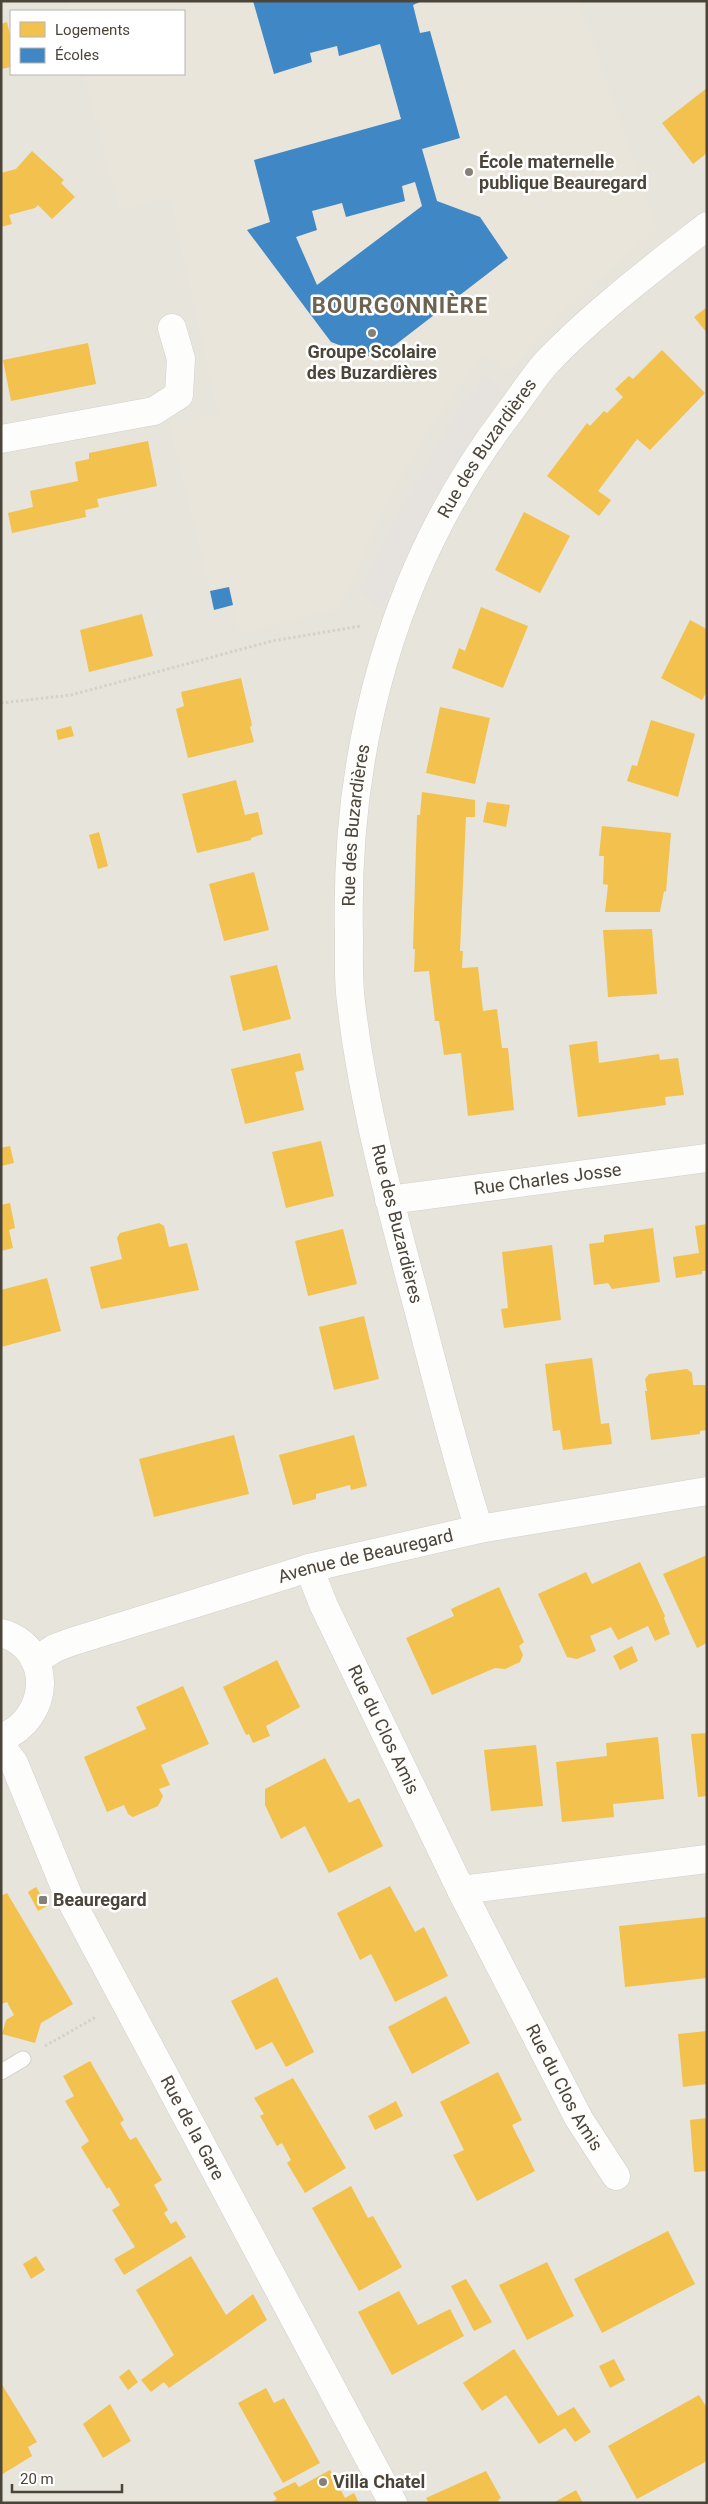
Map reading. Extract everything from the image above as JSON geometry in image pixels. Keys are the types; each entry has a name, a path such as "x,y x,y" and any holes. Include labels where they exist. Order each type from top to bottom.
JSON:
{"street":[{"name":"Rue des Buzardières","path":"478,1529 389,1200 371,1119 350,1000 348,890 357,778 371,707 384,655 396,620 438,522 476,456 545,365 585,325 707,226"},
{"path":"1,440 154,411 179,395 181,359 172,328"},
{"name":"Rue Charles Josse","path":"389,1200 707,1158"},
{"name":"Avenue de Beauregard","path":"35,1661 55,1648 71,1642 308,1568 478,1529 707,1491"},
{"name":"Rue du Clos Amis","path":"308,1568 461,1890 579,2119 616,2176"},
{"path":"1,1633 9,1635 24,1646 35,1661 40,1677 40,1694 35,1710 25,1724 12,1734 1,1738"},
{"name":"Rue de la Gare","path":"1,1746 14,1763 68,1895 393,2503"},
{"path":"461,1890 707,1858"}],"lane":[{"path":"1,2072 23,2059"}],"path":[{"path":"1,703 72,695 272,641 396,620"},
{"path":"40,2049 124,2000"}],"shaded area":[{"path":"1,1 707,1 707,2503 1,2503"},
{"name":"Groupe Scolaire des Buzardières","path":"66,1 579,1 657,228 563,311 508,372 484,355 451,397 417,449 385,506 340,608 240,634 229,587 210,591 169,422 218,414 170,198 119,210 84,75 185,75 185,10 68,10"},
{"path":"485,374 506,391 483,421 435,498 381,609 358,591 405,500 461,405"}],"building: Logements":[{"path":"7,22 10,35 10,67 1,69 1,24"},
{"path":"707,88 707,153 693,164 662,123"},
{"path":"32,151 64,180 61,183 75,197 52,219 38,205 35,208 9,215 12,224 1,227 1,173 16,169"},
{"path":"707,307 707,333 694,317"},
{"path":"88,343 96,384 11,401 3,360"},
{"path":"662,350 705,393 650,450 637,439 598,491 611,500 599,516 547,476 587,423 590,426 604,411 607,413 623,397 615,389 629,376 633,379"},
{"path":"148,441 157,486 97,499 99,507 85,510 86,517 12,533 8,513 33,507 30,491 78,481 75,462 89,459 89,453"},
{"path":"524,512 570,536 540,593 495,570"},
{"path":"481,607 528,626 503,688 452,668 459,648 465,651"},
{"path":"142,614 153,656 89,672 80,630"},
{"path":"690,620 707,629 707,691 702,700 661,678"},
{"path":"241,678 254,742 188,758 176,709 184,706 181,692"},
{"path":"440,707 490,718 475,784 426,773"},
{"path":"651,720 695,734 678,797 627,781 632,765 637,766"},
{"path":"71,726 74,736 58,740 56,730"},
{"path":"236,780 245,815 258,812 263,834 251,838 251,840 197,853 182,794"},
{"path":"422,792 475,800 475,817 466,817 460,951 463,951 462,968 478,967 483,1011 497,1009 502,1048 508,1048 514,1110 468,1116 461,1053 444,1055 439,1021 435,1021 429,971 414,972 417,815 420,815"},
{"path":"487,802 510,805 506,827 483,822"},
{"path":"602,826 671,833 666,892 664,891 660,912 605,912 608,885 603,884 604,856 599,856"},
{"path":"99,832 108,866 98,869 89,835"},
{"path":"254,872 269,930 224,941 209,884"},
{"path":"652,929 657,994 608,997 603,930"},
{"path":"277,965 291,1019 243,1031 230,976"},
{"path":"597,1041 599,1063 659,1054 660,1060 678,1058 684,1095 665,1097 666,1105 578,1117 569,1045"},
{"path":"300,1053 304,1070 295,1072 304,1110 245,1124 231,1069"},
{"path":"321,1141 334,1196 286,1208 272,1152"},
{"path":"10,1146 14,1163 1,1166 1,1148"},
{"path":"10,1203 15,1228 9,1230 13,1248 1,1251 1,1205"},
{"path":"159,1223 164,1226 169,1247 187,1243 199,1290 101,1309 90,1267 122,1259 117,1238 120,1233"},
{"path":"707,1224 707,1271 702,1271 702,1274 676,1278 673,1257 699,1253 695,1226"},
{"path":"653,1228 660,1282 612,1289 608,1283 594,1285 589,1244 604,1242 604,1235"},
{"path":"343,1229 357,1284 308,1296 295,1241"},
{"path":"552,1245 561,1320 504,1328 501,1309 508,1308 502,1252"},
{"path":"47,1278 61,1331 1,1347 1,1290"},
{"path":"364,1316 379,1379 334,1390 319,1327"},
{"path":"592,1358 601,1424 609,1423 612,1444 563,1450 560,1430 553,1431 545,1364"},
{"path":"687,1369 692,1373 693,1385 707,1385 707,1430 700,1431 700,1434 651,1440 645,1379 649,1374"},
{"path":"234,1435 249,1494 154,1517 139,1459"},
{"path":"354,1435 367,1486 351,1490 350,1485 316,1494 316,1499 293,1505 279,1455"},
{"path":"707,1555 707,1643 697,1648 663,1574"},
{"path":"640,1562 665,1616 670,1634 655,1641 648,1626 618,1640 611,1627 590,1636 596,1651 577,1659 567,1657 538,1594 586,1572 592,1584"},
{"path":"499,1587 524,1642 519,1646 523,1655 520,1662 505,1669 495,1668 432,1695 406,1638 454,1616 451,1609"},
{"path":"632,1646 638,1661 620,1670 613,1656"},
{"path":"277,1660 300,1707 266,1726 270,1736 253,1743 249,1734 246,1735 223,1687"},
{"path":"183,1686 209,1744 161,1765 170,1785 159,1789 163,1796 158,1806 133,1817 128,1814 124,1805 107,1812 84,1757 146,1729 136,1707"},
{"path":"707,1733 707,1796 698,1797 691,1734"},
{"path":"658,1737 664,1799 613,1804 614,1817 562,1822 556,1762 607,1756 606,1743"},
{"path":"536,1745 543,1806 491,1811 484,1750"},
{"path":"325,1758 349,1803 359,1798 383,1846 329,1873 305,1826 281,1839 265,1805 265,1789"},
{"path":"390,1886 415,1932 424,1927 448,1976 395,2002 371,1954 360,1960 337,1913"},
{"path":"36,1887 47,1906 38,1911 28,1892"},
{"path":"7,1893 73,2004 41,2023 35,2043 2,2034 6,2020 14,2015 7,2002 1,2004 1,1896"},
{"path":"707,1917 707,1978 625,1987 619,1926"},
{"path":"277,1977 314,2052 286,2067 272,2042 256,2050 231,2001"},
{"path":"446,1996 470,2043 412,2074 388,2027"},
{"path":"707,2031 707,2084 683,2087 678,2034"},
{"path":"90,2061 124,2120 120,2123 130,2140 136,2137 162,2180 154,2185 168,2210 164,2213 171,2224 176,2221 186,2237 124,2275 114,2259 135,2247 112,2210 120,2205 109,2187 107,2189 81,2147 89,2141 65,2101 74,2096 63,2076"},
{"path":"498,2072 522,2120 512,2125 535,2171 477,2201 453,2155 464,2150 440,2102"},
{"path":"293,2078 346,2168 305,2193 287,2163 291,2160 282,2143 277,2146 260,2116 264,2114 254,2098"},
{"path":"396,2101 403,2116 375,2130 368,2116"},
{"path":"707,2118 707,2171 694,2172 690,2120"},
{"path":"351,2186 368,2218 373,2216 402,2267 359,2291 312,2208"},
{"path":"668,2231 695,2284 602,2333 574,2279"},
{"path":"36,2256 45,2270 31,2279 23,2264"},
{"path":"191,2256 226,2315 253,2294 267,2320 169,2388 164,2382 151,2392 141,2380 174,2355 136,2290"},
{"path":"547,2262 574,2316 527,2340 499,2285"},
{"path":"466,2279 492,2322 474,2331 451,2286"},
{"path":"399,2291 418,2325 450,2309 464,2336 392,2375 358,2312"},
{"path":"514,2349 558,2416 574,2407 591,2432 575,2442 565,2428 539,2444 506,2395 482,2411 463,2383"},
{"path":"614,2359 625,2380 610,2388 599,2366"},
{"path":"129,2369 138,2382 128,2390 119,2377"},
{"path":"1,2383 37,2442 28,2447 32,2456 1,2475"},
{"path":"266,2388 274,2403 284,2398 320,2463 283,2483 238,2403"},
{"path":"699,2395 707,2408 707,2461 637,2499 608,2446"},
{"path":"110,2404 131,2441 103,2458 83,2424"},
{"name":"Villa Chatel","path":"330,2470 345,2498 354,2493 359,2503 270,2503 277,2499 273,2493 295,2482 299,2487"},
{"path":"486,2471 501,2498 498,2500 499,2503 429,2503 426,2498"},
{"path":"576,2490 583,2503 553,2503"}],"building: Écoles":[{"path":"253,1 422,1 413,5 420,33 430,31 460,138 422,149 437,201 480,217 508,258 377,359 331,342 247,230 270,222 254,160 401,119 380,44 339,56 337,46 310,53 312,62 274,74","holes":["415,182 422,206 317,285 296,237 317,230 312,211 342,203 346,217 405,201 402,186"]},
{"path":"229,587 233,605 214,610 210,591"}],"place":[{"name":"École maternelle publique Beauregard","path":"469,172"},
{"name":"Groupe Scolaire des Buzardières","path":"372,333"},
{"name":"Beauregard","path":"43,1900"},
{"name":"Villa Chatel","path":"323,2482"}],"district":[{"name":"BOURGONNIÈRE","path":"400,305"}]}
